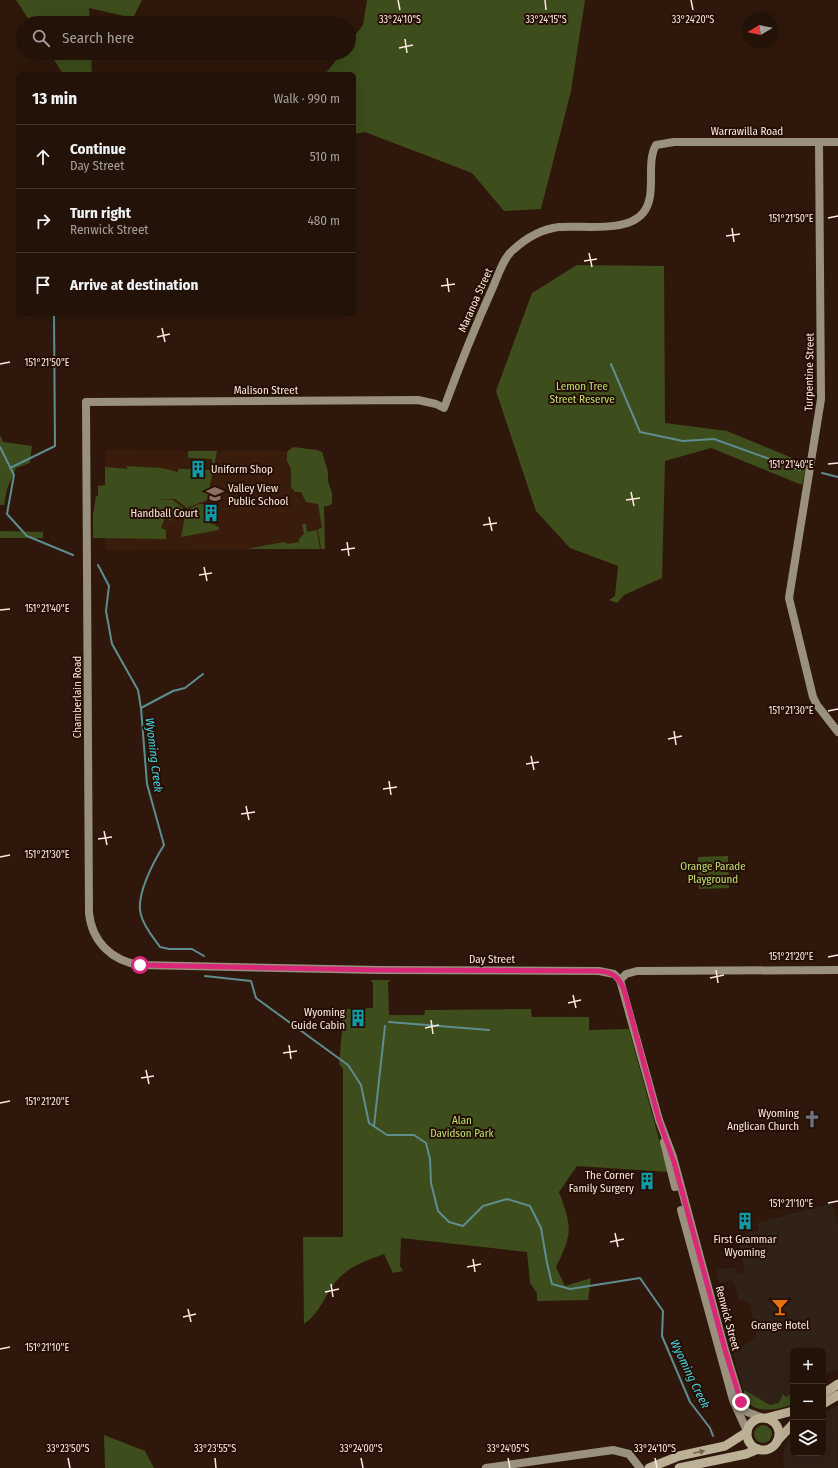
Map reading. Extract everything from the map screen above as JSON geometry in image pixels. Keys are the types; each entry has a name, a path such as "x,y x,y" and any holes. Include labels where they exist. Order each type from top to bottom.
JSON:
{"main road":[{"path":"826,1392 838,1384"},
{"path":"826,1402 838,1395"},
{"path":"649,1468 679,1456 722,1446 747,1431 753,1421 790,1412"},
{"path":"764,1418 776,1425 779,1432 778,1440"},
{"path":"679,1468 746,1454 758,1449 770,1449 790,1427"},
{"path":"747,1431 749,1442 758,1449"}],"street":[{"name":"Warrawilla Road","path":"656,145 674,142 838,142"},
{"name":"Turpentine Street","path":"819,142 821,399 789,601 813,697 817,705 838,732"},
{"name":"Maranoa Street","path":"444,408 466,349 508,254 535,234 557,228 619,226 640,217 646,210 649,197 656,145"},
{"name":"Malison Street","path":"86,402 418,400 436,404 444,408"},
{"name":"Chamberlain Road","path":"86,402 90,920 93,933 106,950 118,959 140,965"},
{"name":"Day Street","path":"140,965 379,970 599,971 614,974 620,980"},
{"path":"620,980 626,974 637,971 838,970"},
{"name":"Renwick Street","path":"620,980 680,1196 744,1407 750,1414 764,1418"},
{"name":"Renwick Street","path":"680,1196 688,1237 730,1389 736,1409 747,1431"},
{"path":"688,1237 702,1273 707,1281 706,1289 713,1317 716,1339"},
{"path":"730,1362 727,1366 731,1382 730,1389"},
{"path":"486,1468 613,1450 629,1454 640,1468"}],"shaded area":[{"name":"Valley View Public School","path":"105,450 323,451 325,549 105,550"},
{"path":"832,1203 838,1227 838,1370 826,1374 826,1348 790,1348 790,1395 786,1397 784,1394 779,1403 770,1405 743,1390 733,1352 757,1337 750,1304 739,1300 734,1282 730,1280 719,1283 717,1269 736,1268 737,1274 745,1271 737,1236 759,1230 757,1223"},
{"path":"838,1405 837,1468 784,1468 783,1454 790,1438 790,1456 826,1456 826,1411"}],"green space":[{"path":"16,0 142,0 134,16 124,16 89,8 90,16 26,16"},
{"path":"367,0 585,0 571,91 541,209 504,211 472,173 365,132 356,134 356,72 327,72 336,60 356,60 356,34 363,25"},
{"path":"54,60 91,60 92,72 62,72"},
{"name":"Lemon Tree Street Reserve","path":"577,265 664,266 665,423 727,431 807,464 802,485 711,448 665,461 662,578 624,595 617,603 609,600 615,596 618,566 570,548 536,511 496,391 532,293"},
{"path":"0,435 3,442 32,446 30,463 16,468 7,489 4,505 0,505"},
{"path":"293,447 322,452 332,493 332,504 324,506 325,549 321,549 318,529 322,528 318,504 306,502 301,492 295,492 291,487 291,469 287,461 287,452"},
{"path":"188,451 217,451 214,468 212,467 212,459 188,458"},
{"path":"203,465 205,470 213,470 207,500 187,508 175,499 155,500 173,500 183,508 183,516 173,517 170,522 170,520 165,518 161,528 166,530 166,539 93,538 93,515 96,496 98,496 98,486 105,485 105,467 128,469 126,466 162,468 178,472 178,469 192,469 193,474 201,475 205,478"},
{"path":"199,504 204,504 204,520 219,527 219,530 181,537 186,510"},
{"path":"302,524 306,524 307,532 317,530 320,549 246,549 284,542 288,544 299,542 299,539 304,534"},
{"path":"0,531 43,532 43,538 0,538"},
{"name":"Orange Parade Playground","path":"728,856 729,888 699,889 698,857"},
{"name":"Alan Davidson Park","path":"370,980 391,980 388,982 389,1015 424,1015 425,1010 531,1009 532,1017 589,1017 589,1030 629,1029 668,1172 577,1166 559,1192 569,1230 568,1238 556,1267 565,1286 591,1278 588,1300 537,1301 537,1293 530,1283 527,1252 401,1238 400,1266 403,1271 393,1273 384,1254 355,1266 340,1277 315,1314 304,1324 303,1237 343,1237 343,1069 339,1064 344,1009 373,1008 373,983"},
{"path":"744,1390 770,1405 779,1403 783,1394 786,1397 790,1395 790,1405 771,1410 756,1408 745,1398"},
{"path":"759,1425 767,1425 772,1430 770,1441 767,1443 759,1443 754,1438 754,1430"},
{"path":"104,1435 145,1451 154,1468 105,1468"}],"waterway":[{"path":"10,468 55,446 54,316"},
{"path":"611,364 640,432 683,441 714,439 800,470"},
{"name":"Wyoming Creek","path":"0,447 14,475 7,514 27,536 73,555"},
{"path":"822,473 838,477"},
{"name":"Wyoming Creek","path":"98,565 109,586 106,611 112,644 138,690 141,708 147,784 164,845 155,860 143,889 140,907 142,919 146,928 160,947 169,949 192,949 204,956"},
{"path":"141,708 173,691 185,688 203,674"},
{"name":"Wyoming Creek","path":"205,976 251,981 256,998 348,1065 361,1085 369,1123 387,1135 414,1135 426,1143 430,1159 431,1183 438,1211 449,1222 463,1226 483,1206 507,1199 530,1206 541,1228 552,1284 570,1289 640,1278 663,1311 662,1336 690,1402 710,1428 713,1436"},
{"path":"389,1022 489,1030"},
{"path":"374,1126 385,1026"}],"place":[{"name":"Uniform Shop","path":"198,469"},
{"name":"Valley View Public School","path":"215,494"},
{"name":"Handball Court","path":"211,513"},
{"name":"Wyoming Guide Cabin","path":"358,1018"},
{"name":"Wyoming Anglican Church","path":"812,1119"},
{"name":"The Corner Family Surgery","path":"647,1181"},
{"name":"First Grammar Wyoming","path":"745,1221"},
{"name":"Grange Hotel","path":"780,1307"}],"route":[{"path":"140,965 379,970 607,971 614,974 620,980 624,990 659,1120 672,1153 725,1350 741,1402"}]}
